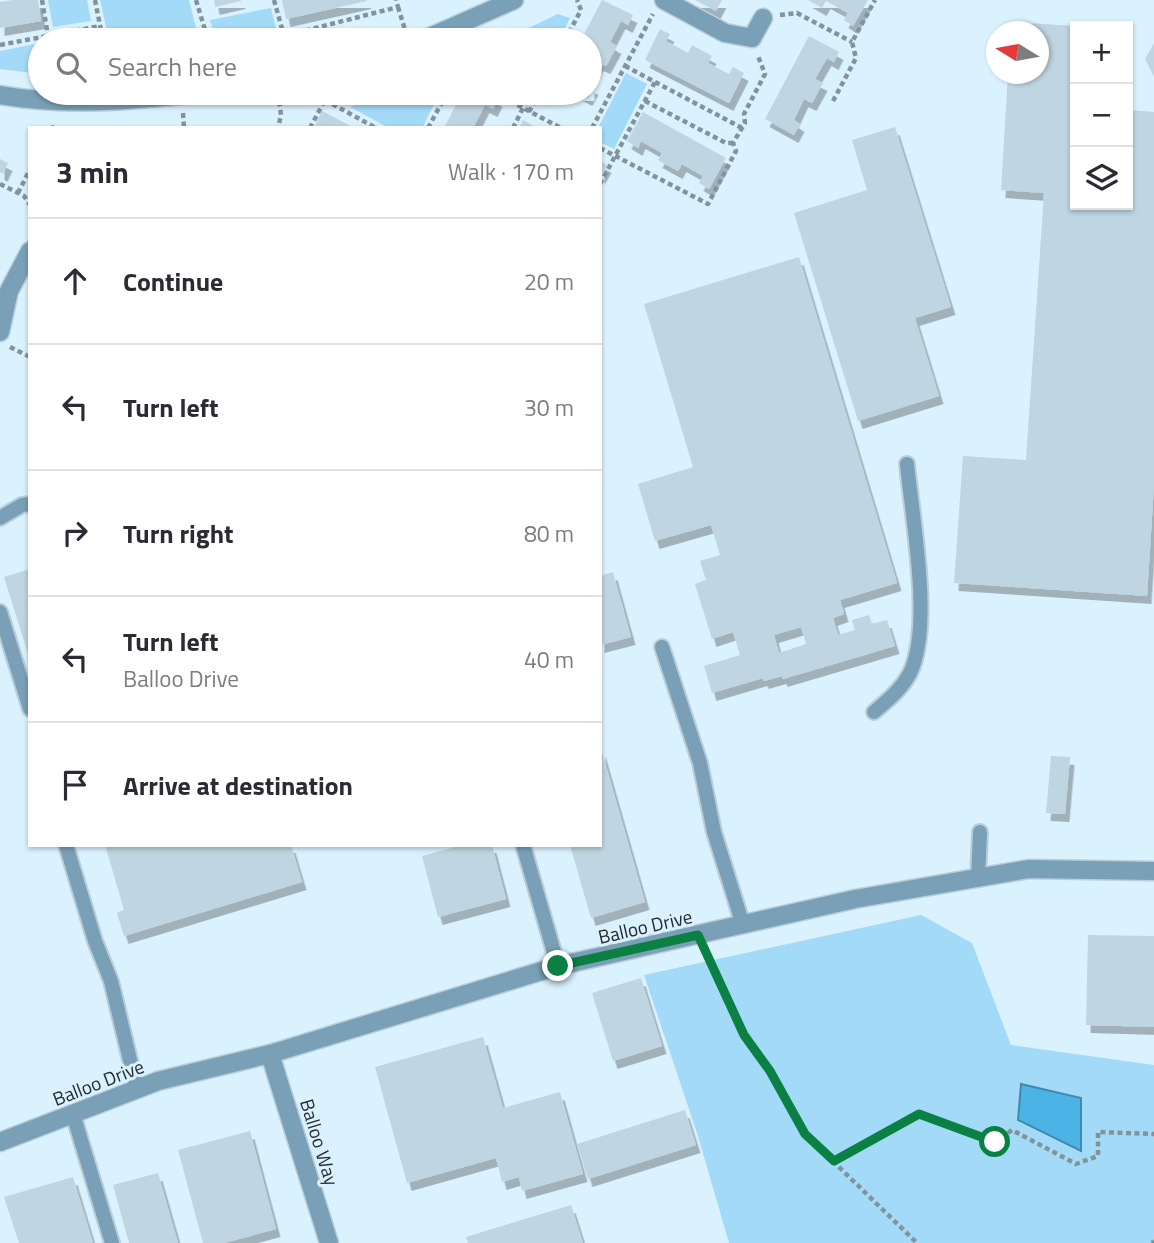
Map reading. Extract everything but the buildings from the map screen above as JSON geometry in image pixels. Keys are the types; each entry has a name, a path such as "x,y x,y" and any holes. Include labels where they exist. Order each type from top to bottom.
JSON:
{"street":[{"path":"450,28 514,0"},
{"path":"659,6 725,33 752,38 763,18"},
{"path":"0,95 28,100"},
{"path":"0,332 9,290 28,255"},
{"name":"Balloo Drive","path":"0,1142 137,1089 270,1054 558,966 855,899 1030,869 1154,871"},
{"name":"Balloo Way","path":"270,1054 329,1243"}],"lane":[{"path":"874,712 897,692 911,670 921,626 907,464"},
{"path":"0,518 28,504"},
{"path":"0,612 28,703"},
{"path":"663,647 700,763 714,832 743,925"},
{"path":"978,878 980,832"},
{"path":"66,847 95,941 111,981 137,1089"},
{"path":"524,847 558,966"},
{"path":"73,1114 112,1243"}],"path":[{"path":"42,0 47,28"},
{"path":"90,28 100,26 95,0"},
{"path":"196,0 204,28"},
{"path":"274,0 281,28"},
{"path":"396,0 404,28"},
{"path":"571,28 581,10 577,0"},
{"path":"833,101 856,58 852,42 875,0"},
{"path":"593,126 659,6"},
{"path":"321,28 398,7"},
{"path":"797,13 852,42"},
{"path":"733,143 742,128 744,114 765,74 752,38"},
{"path":"0,45 28,40"},
{"path":"625,66 742,128"},
{"path":"602,180 655,82"},
{"path":"645,101 726,143 733,143"},
{"path":"278,126 280,105"},
{"path":"311,126 323,105"},
{"path":"335,105 372,126"},
{"path":"429,126 440,105"},
{"path":"517,105 557,126"},
{"path":"529,111 532,105"},
{"path":"514,126 523,108"},
{"path":"602,149 708,204 736,150 733,143"},
{"path":"18,193 28,173"},
{"path":"0,184 18,193 28,203"},
{"path":"0,342 28,356"},
{"path":"698,935 744,1035 770,1071 805,1134 917,1243"},
{"path":"834,1161 919,1114 995,1142 1012,1130 1076,1164 1098,1156 1098,1132 1154,1134"}],"shaded area":[{"path":"48,0 87,0 91,21 53,27"},
{"path":"100,0 189,0 196,28 106,28"},
{"path":"271,8 276,28 212,28 210,20"},
{"path":"558,14 570,18 565,28 529,28"},
{"path":"28,45 28,72 0,69 0,51"},
{"path":"626,73 647,84 614,149 602,143 602,126 599,126"},
{"path":"434,105 423,126 385,126 350,107"},
{"path":"921,915 972,943 1011,1045 1154,1065 1154,1243 729,1243 698,1136 644,975"},
{"path":"1021,1084 1081,1098 1081,1151 1018,1120"}],"route":[{"path":"558,966 698,935 744,1035 770,1071 805,1134 834,1161 919,1114 995,1142"}]}
